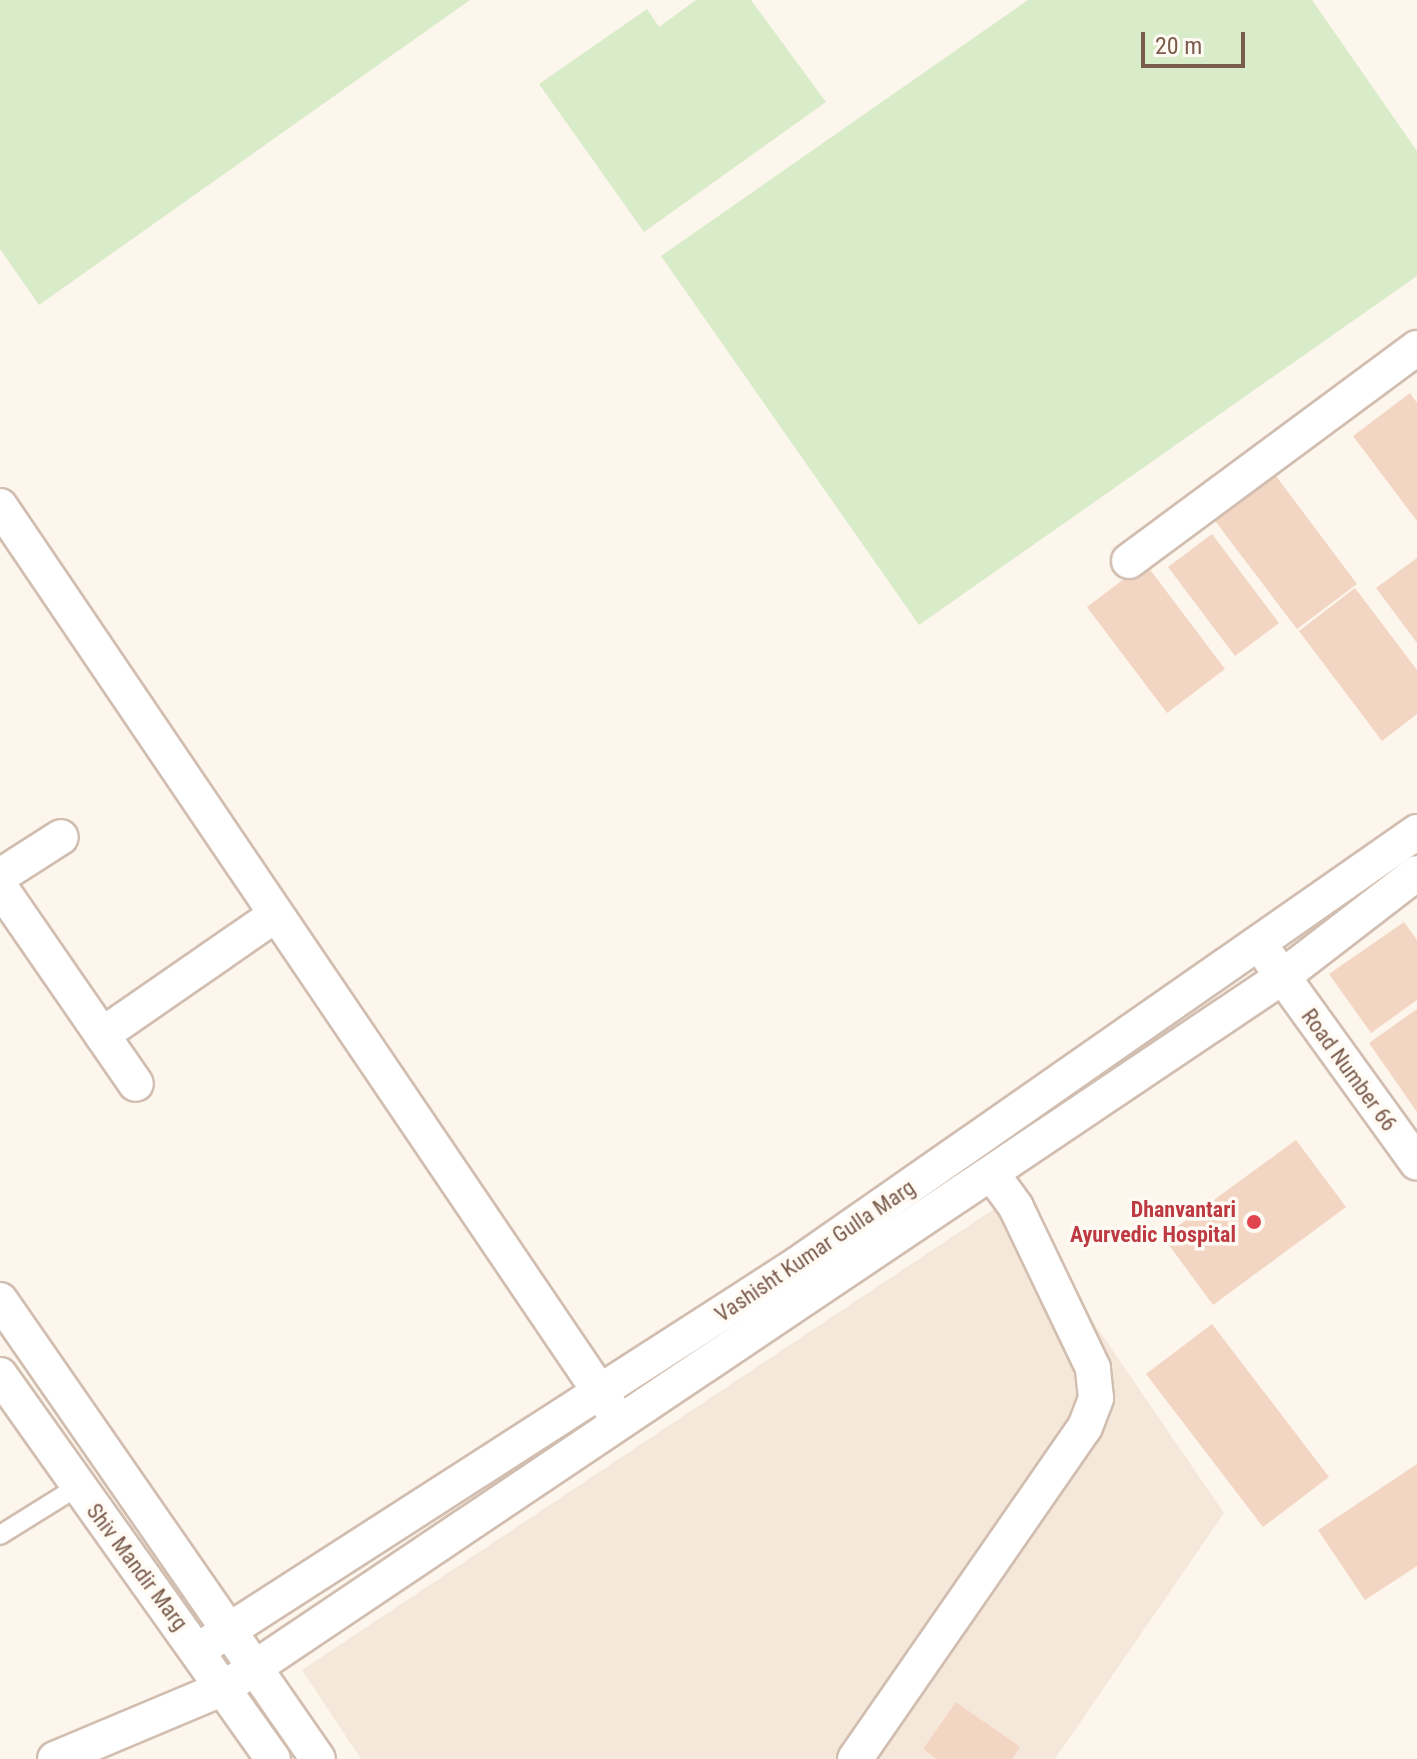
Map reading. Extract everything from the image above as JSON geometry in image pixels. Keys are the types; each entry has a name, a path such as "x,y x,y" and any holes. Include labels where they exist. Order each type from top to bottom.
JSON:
{"street":[{"path":"1129,561 1417,348"},
{"path":"0,506 621,1423"},
{"name":"Vashisht Kumar Gulla Marg","path":"200,1649 601,1394 1259,944 1417,832"},
{"path":"0,876 61,837"},
{"name":"Vashisht Kumar Gulla Marg","path":"55,1759 122,1745 226,1687 1282,977 1417,873"},
{"path":"0,887 136,1084"},
{"path":"102,1035 275,915"},
{"name":"Road Number 66","path":"1259,944 1417,1163"},
{"path":"855,1759 1085,1427 1096,1398 1093,1368 1016,1207 992,1174"},
{"path":"0,1300 232,1628 318,1759"},
{"name":"Shiv Mandir Marg","path":"0,1375 77,1487 200,1649 273,1759"}],"lane":[{"path":"0,1535 77,1487"}],"shaded area":[{"path":"1009,1199 1224,1513 1055,1759 361,1759 302,1670"}],"green space":[{"path":"0,0 470,0 39,305 0,249"},
{"path":"696,0 751,0 826,102 644,232 539,84 647,9 659,27"},
{"path":"1028,0 1312,0 1417,151 1417,276 919,625 661,256"}],"building":[{"path":"1410,393 1417,403 1417,521 1353,436"},
{"path":"1270,468 1357,584 1297,629 1209,513"},
{"path":"1212,534 1279,623 1235,656 1168,567"},
{"path":"1417,558 1417,643 1376,588"},
{"path":"1145,563 1225,669 1167,713 1087,607"},
{"path":"1355,588 1417,670 1417,714 1382,741 1299,631"},
{"path":"1404,922 1417,940 1417,1000 1371,1033 1329,974"},
{"path":"1417,1009 1417,1112 1369,1043"},
{"name":"Dhanvantari Ayurvedic Hospital","path":"1296,1140 1346,1207 1213,1305 1163,1237"},
{"path":"1212,1324 1329,1477 1263,1527 1146,1374"},
{"path":"1417,1464 1417,1566 1365,1600 1318,1530"},
{"path":"956,1702 1020,1747 1012,1759 937,1759 923,1749"}],"place":[{"name":"Dhanvantari Ayurvedic Hospital","path":"1254,1222"}]}
